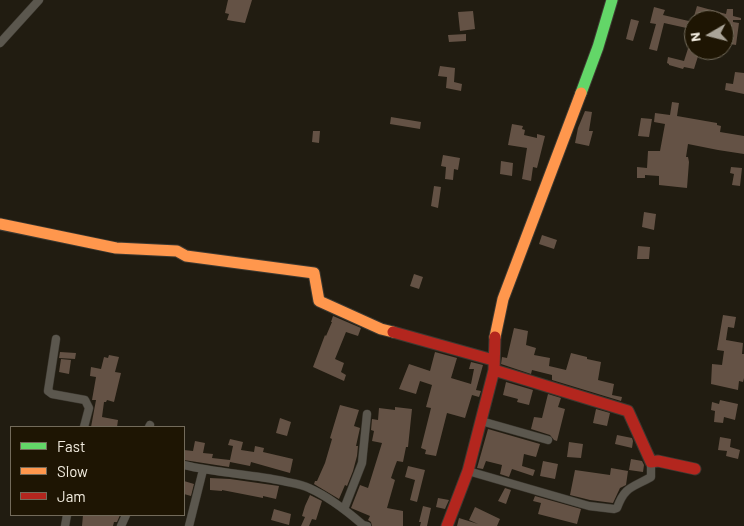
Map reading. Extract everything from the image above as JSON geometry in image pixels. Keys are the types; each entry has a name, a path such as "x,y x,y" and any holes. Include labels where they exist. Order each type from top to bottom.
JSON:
{"street":[{"path":"0,43 39,0"},
{"path":"447,526 468,471 493,365 496,327 503,299 598,47 612,0"},
{"path":"0,224 116,248 177,251 186,256 314,273 319,301 381,329 628,411 651,462 651,478 626,490 622,494 617,508 614,509 590,506 468,471"},
{"path":"56,339 48,391 52,394 85,400 89,408 84,426"},
{"path":"344,509 362,463 367,414"},
{"path":"480,422 548,440"},
{"path":"651,462 658,461 695,469"},
{"path":"185,465 203,470 269,478 308,487 367,526"},
{"path":"189,526 203,470"}],"building":[{"path":"228,0 252,0 245,23 227,20 229,14 225,13"},
{"path":"697,6 712,10 696,10"},
{"path":"654,7 665,10 663,15 684,20 684,27 664,23 657,51 649,49 656,24 650,23"},
{"path":"473,11 475,29 460,31 458,12"},
{"path":"734,16 741,18 741,20 734,20"},
{"path":"631,19 639,21 633,41 626,39"},
{"path":"734,22 739,23 736,45 734,45"},
{"path":"466,34 466,41 449,42 448,35"},
{"path":"668,57 684,61 697,60 694,69 684,67 683,69 667,63"},
{"path":"440,66 455,68 454,82 462,84 461,91 446,88 447,77 438,76"},
{"path":"735,72 744,73 744,94 725,90 726,83 733,84"},
{"path":"672,102 679,103 677,116 717,123 717,125 721,126 720,132 744,136 744,154 688,144 686,157 688,157 689,162 687,188 659,185 659,176 645,175 645,178 637,178 637,167 647,168 648,151 660,151 665,124 654,122 655,113 670,115"},
{"path":"585,111 592,112 589,131 593,131 589,146 575,143 578,128"},
{"path":"391,117 421,122 420,129 390,124"},
{"path":"641,118 652,119 649,137 638,136"},
{"path":"512,124 523,126 522,129 525,130 524,135 537,138 537,134 545,136 537,168 533,167 531,181 522,179 527,148 508,145"},
{"path":"313,131 320,131 319,143 312,142"},
{"path":"443,155 460,158 458,170 454,169 453,180 445,179 446,167 441,166"},
{"path":"501,161 513,163 512,176 500,174"},
{"path":"731,167 742,168 740,186 732,185 734,174 730,173"},
{"path":"434,186 441,187 438,208 431,206"},
{"path":"644,212 656,214 654,230 642,227"},
{"path":"542,235 557,240 554,249 539,244"},
{"path":"638,246 650,247 649,259 637,259"},
{"path":"414,274 423,277 419,289 410,286"},
{"path":"723,315 736,317 734,328 728,327 726,340 743,343 744,378 743,382 739,381 738,390 711,384 712,364 722,365 724,351 717,350"},
{"path":"333,316 361,328 358,336 346,332 335,359 344,363 341,372 346,375 344,381 313,367"},
{"path":"514,328 528,331 526,345 536,348 534,355 550,358 549,366 566,370 571,353 601,362 598,380 614,384 612,395 622,397 621,401 552,380 552,375 532,370 531,374 501,364 502,357 507,358"},
{"path":"60,352 76,353 75,359 59,358"},
{"path":"435,352 457,358 451,378 471,384 474,369 469,369 471,362 483,365 476,390 481,391 479,397 472,395 465,418 447,413 436,456 425,454 426,450 421,448 431,408 426,407 432,385 420,381 416,394 399,389 409,364 430,371"},
{"path":"109,355 119,357 115,372 121,373 114,402 107,400 104,402 102,417 118,420 117,426 91,426 96,400 92,400 96,377 90,376 91,367 101,369 104,357 108,358"},
{"path":"61,359 71,360 69,374 59,372"},
{"path":"506,382 533,390 529,405 517,402 518,399 503,395"},
{"path":"548,394 561,398 558,407 565,409 557,441 550,435 531,429 534,417 542,418"},
{"path":"720,400 738,404 735,420 724,417 723,423 714,422 715,411 711,410 712,402 719,404"},
{"path":"340,405 359,410 354,426 360,428 356,446 358,446 357,456 353,471 339,499 314,484 325,463"},
{"path":"395,407 412,409 408,447 406,447 403,462 397,461 394,469 391,478 395,480 387,508 403,511 403,526 372,526 368,520 370,516 351,508 360,485 368,488 382,443 372,441 374,431 371,430 372,419 378,420 379,408 395,410"},
{"path":"596,409 610,413 607,426 593,423"},
{"path":"280,418 291,422 287,436 276,433"},
{"path":"488,429 540,444 536,457 524,454 522,466 535,470 533,476 512,469 509,477 500,474 502,465 486,461 483,469 477,468"},
{"path":"617,435 632,438 632,448 615,444"},
{"path":"720,437 731,439 730,447 740,450 738,459 726,456 727,451 718,450"},
{"path":"230,439 243,442 241,450 254,452 255,446 264,448 263,452 293,459 290,473 251,462 250,466 230,462 229,467 185,460 185,450 193,451 195,441 205,443 203,453 213,454 212,458 230,460 233,446 228,445"},
{"path":"569,442 583,444 581,458 567,457"},
{"path":"631,459 642,461 644,465 643,472 629,470"},
{"path":"543,461 558,464 555,479 540,476"},
{"path":"408,466 425,470 417,502 410,500 415,480 405,477"},
{"path":"611,468 628,471 626,485 620,488 613,503 570,495 575,470 610,475"},
{"path":"210,478 279,486 276,499 263,496 263,498 222,490 210,490"},
{"path":"185,481 194,484 191,496 185,494"},
{"path":"505,488 511,490 506,504 498,501"},
{"path":"310,495 322,501 316,520 312,519 309,526 301,526 305,517 302,516"},
{"path":"535,496 581,509 577,524 538,514 541,503 533,501"},
{"path":"438,498 449,500 445,509 436,507"},
{"path":"423,506 431,508 427,526 420,526 421,522 419,522"},
{"path":"475,507 500,519 497,526 457,526 459,518 478,524 469,520"},
{"path":"274,509 291,514 289,525 271,520"},
{"path":"83,516 120,516 113,526 82,526"}],"traffic: fast":[{"path":"581,93 598,47 612,0"}],"traffic: slow":[{"path":"495,337 503,299 581,93"},
{"path":"0,224 116,248 177,251 186,256 314,273 319,301 381,329 393,332"}],"traffic: jam":[{"path":"393,332 493,360"},
{"path":"447,526 468,471 494,370 495,337"},
{"path":"494,370 628,411 651,462 658,461 695,469"}]}
